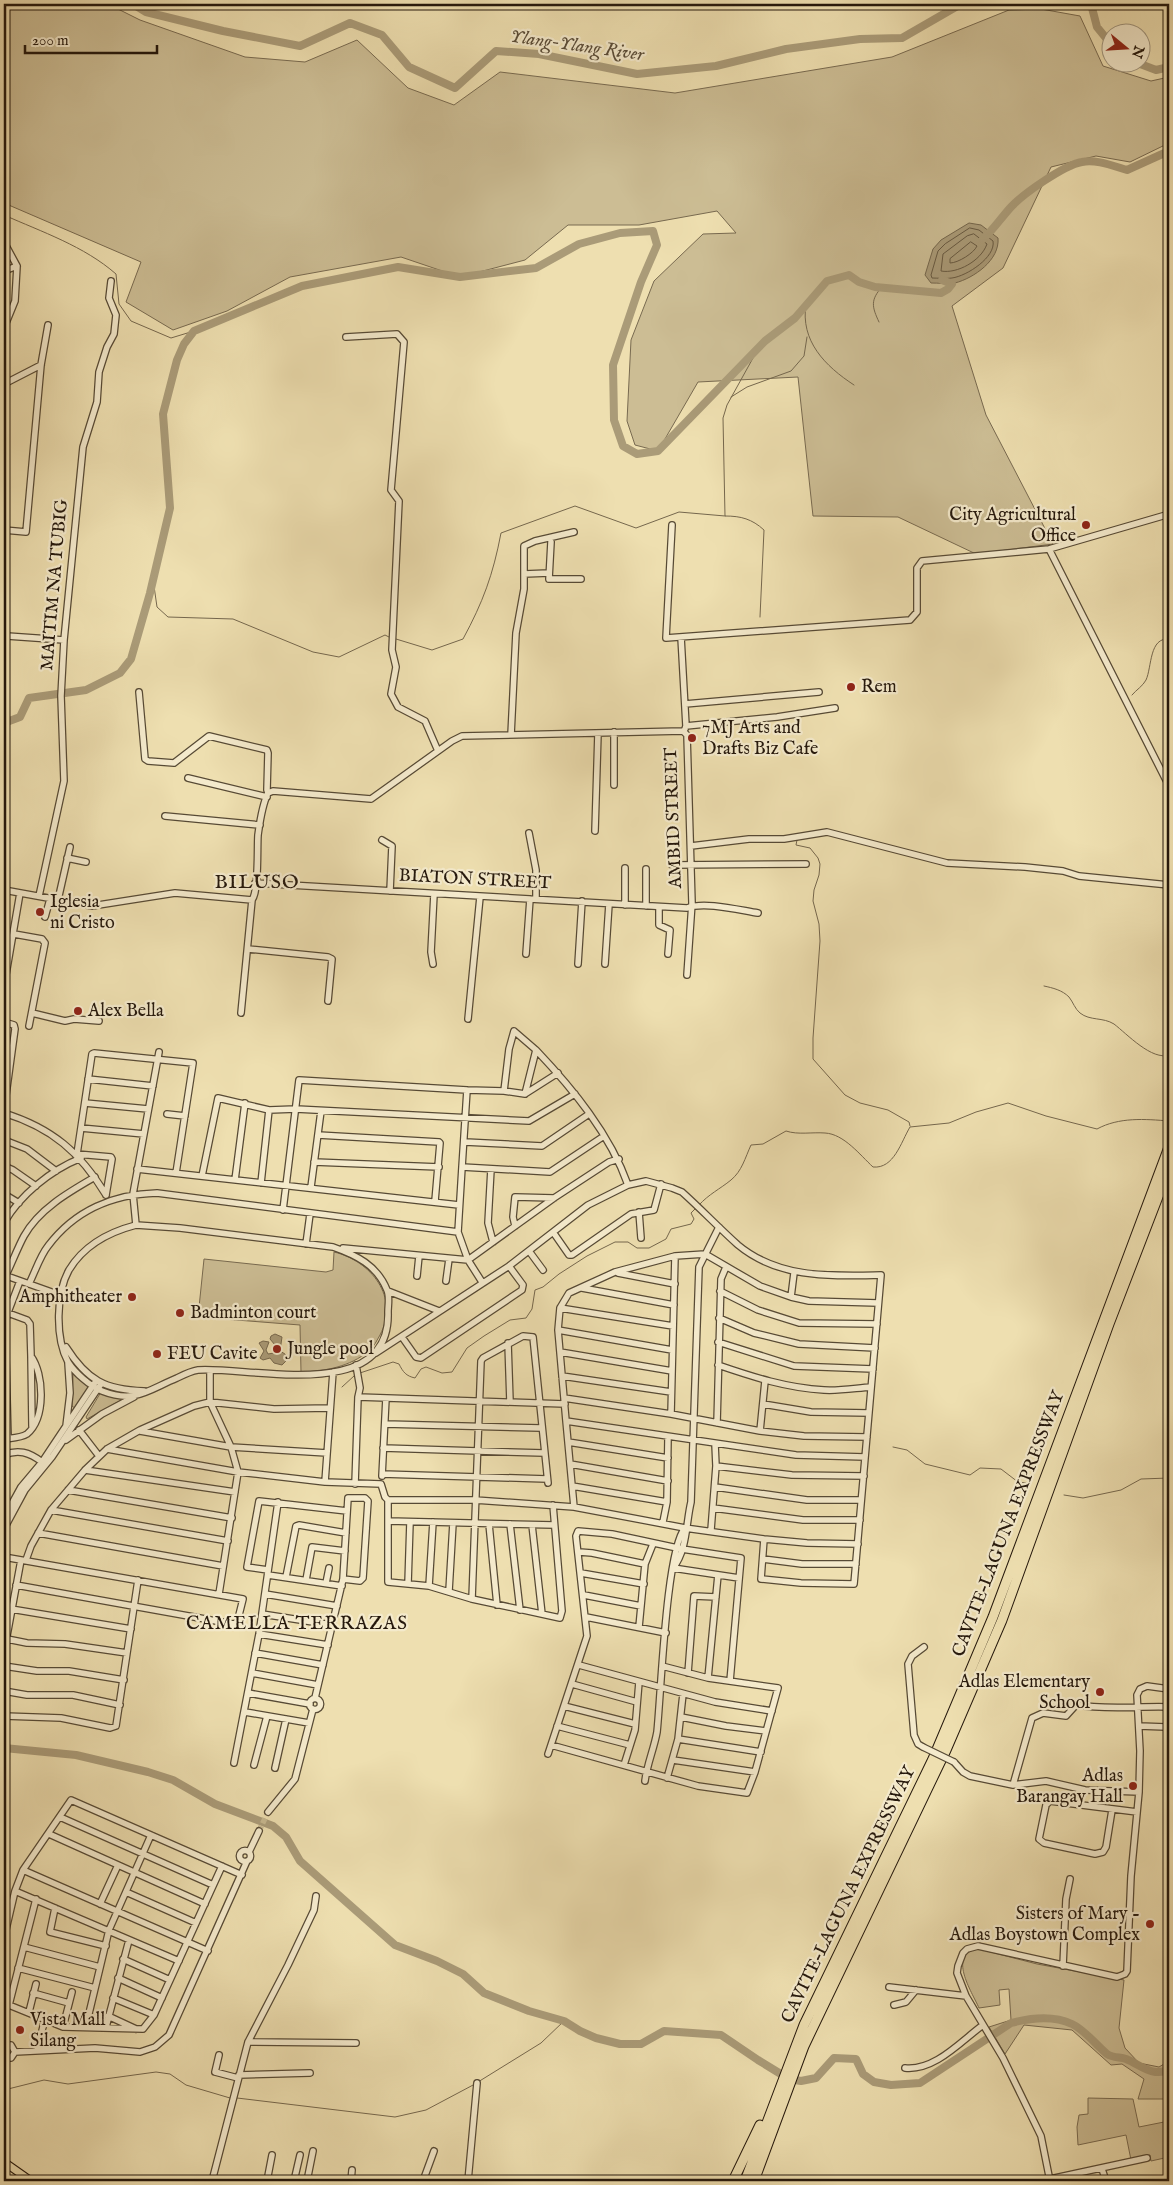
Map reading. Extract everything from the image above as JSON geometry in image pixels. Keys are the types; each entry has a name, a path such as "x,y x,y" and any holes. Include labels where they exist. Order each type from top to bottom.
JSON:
{"highway":[{"name":"CAVITE–LAGUNA EXPRESSWAY","path":"1111,1311 1169,1147"},
{"name":"CAVITE–LAGUNA EXPRESSWAY","path":"745,2181 784,2086 804,2025 933,1759 993,1617 1106,1323 1169,1168"},
{"name":"CAVITE–LAGUNA EXPRESSWAY","path":"754,2181 784,2086"},
{"path":"733,2181 784,2086"}],"main road":[{"path":"4,2162 22,2179 31,2181"}],"street":[{"path":"4,242 17,266 15,301 4,328"},
{"path":"4,270 17,266"},
{"name":"MAITIM NA TUBIG","path":"39,896 64,781 61,693 64,640 84,447 97,402 99,372 107,346 114,334 116,315 109,298 111,281"},
{"path":"4,530 26,532 41,365 48,325"},
{"path":"346,336 397,334 404,342 391,490 399,500 392,650 396,667 391,694 398,707 425,721 438,751"},
{"path":"4,365 4,374"},
{"path":"4,384 41,365"},
{"path":"672,525 666,638 910,620 917,612 917,568 922,561 1049,549 1166,515 1169,512"},
{"path":"511,735 516,633 524,590 524,546 535,541 574,532"},
{"path":"551,542 549,579 581,579"},
{"path":"1049,549 1169,786"},
{"path":"524,574 549,573"},
{"path":"7,636 64,640"},
{"name":"AMBID STREET","path":"681,637 692,865 692,905 687,975"},
{"path":"140,692 145,759 148,761 174,764 209,736 258,747 267,750 268,753 268,795 260,825 241,1014"},
{"path":"685,704 819,692"},
{"path":"268,795 273,791 367,800 376,797 438,751 462,736 685,729 835,708"},
{"path":"614,732 614,785"},
{"path":"595,831 598,733"},
{"path":"188,778 268,795"},
{"path":"165,816 260,825"},
{"path":"691,846 749,839 784,839 827,832 947,863 1025,867 1063,871 1079,876 1169,885"},
{"path":"526,954 536,870 530,833"},
{"path":"382,840 392,846 390,891"},
{"path":"58,900 70,847"},
{"path":"67,858 86,862"},
{"path":"672,865 806,864"},
{"path":"625,868 625,905"},
{"path":"646,869 646,906"},
{"name":"BIATON STREET","path":"255,883 625,905 687,908 692,905 758,912"},
{"path":"4,890 86,906 103,906 175,893 252,900"},
{"path":"4,986 20,893"},
{"path":"434,894 431,952 434,964"},
{"path":"468,1019 480,897"},
{"path":"45,917 50,899"},
{"path":"578,964 582,901"},
{"path":"605,964 609,904"},
{"path":"659,906 659,925 670,930 668,954"},
{"path":"14,934 42,939 45,943 29,1026"},
{"path":"248,949 328,957 332,960 328,1001"},
{"path":"32,1013 65,1021 74,1019 99,1021"},
{"path":"4,1022 14,1026 15,1029 6,1095"},
{"path":"504,1090 509,1049 514,1031 536,1050 575,1094 619,1159 628,1185"},
{"path":"525,1094 536,1050"},
{"path":"79,1156 81,1128 92,1054 158,1055 193,1063 176,1172"},
{"path":"136,1225 133,1194 158,1055"},
{"path":"283,1210 298,1081 300,1080 467,1090 504,1090 525,1094 558,1073"},
{"path":"88,1079 153,1086"},
{"path":"467,1090 458,1232 468,1260 482,1282"},
{"path":"202,1176 216,1100 218,1098 269,1110 296,1109 530,1121 575,1094"},
{"path":"235,1180 245,1103"},
{"path":"85,1104 148,1109"},
{"path":"261,1182 269,1110"},
{"path":"311,1187 321,1111"},
{"path":"4,1113 33,1123 58,1138 79,1156 95,1177 105,1198"},
{"path":"167,1114 185,1116"},
{"path":"465,1142 542,1146 589,1114"},
{"path":"81,1128 144,1134"},
{"path":"318,1134 439,1142 439,1167 435,1201"},
{"path":"462,1168 550,1172 604,1136"},
{"path":"4,1140 27,1149 56,1171"},
{"path":"4,1223 19,1203 36,1186 79,1156 111,1157 105,1198"},
{"path":"65,1428 70,1394 67,1360 62,1342 59,1316 60,1295 69,1270 91,1245 104,1236 136,1225 180,1228 333,1247 468,1260 554,1198 609,1162 619,1159"},
{"path":"314,1162 439,1167"},
{"path":"4,1166 36,1186"},
{"path":"137,1168 459,1205"},
{"path":"492,1169 488,1224 494,1242"},
{"path":"60,1295 5,1275 24,1236 36,1219 68,1192 95,1177"},
{"path":"62,1443 102,1414 146,1391 197,1370 302,1376 356,1368 482,1282 509,1266 588,1206 628,1185 646,1181 661,1184 682,1192 719,1227 754,1256 794,1273 818,1276 881,1275 854,1584 801,1583 761,1579 764,1539"},
{"path":"553,1232 569,1255 572,1255 631,1214 654,1210 661,1184"},
{"path":"30,1284 46,1247 66,1226 105,1198 133,1194 157,1193 458,1232"},
{"path":"4,1194 19,1203"},
{"path":"515,1226 512,1217 515,1197 554,1198"},
{"path":"639,1212 641,1238"},
{"path":"306,1244 310,1214"},
{"path":"645,1781 656,1734 672,1568 680,1548 681,1532 685,1528 691,1502 699,1267 719,1227"},
{"path":"333,1247 354,1254 368,1263 381,1278 388,1291 388,1320 376,1353"},
{"path":"529,1251 543,1270"},
{"path":"574,1507 558,1330 560,1308 567,1295 615,1272 675,1256 705,1254 760,1286 791,1297 809,1300 878,1303"},
{"path":"417,1276 419,1256"},
{"path":"671,1414 675,1256"},
{"path":"446,1281 448,1259"},
{"path":"402,1337 416,1358 422,1358 522,1290 523,1285 509,1266"},
{"path":"717,1423 720,1279 726,1267"},
{"path":"615,1272 675,1284"},
{"path":"791,1297 794,1273"},
{"path":"8,1313 28,1320 30,1324 31,1356 36,1364 40,1382 41,1401 32,1426 24,1436 6,1438 5,1320 20,1280"},
{"path":"582,1288 674,1305"},
{"path":"388,1291 439,1311"},
{"path":"720,1291 758,1310 799,1323 877,1324"},
{"path":"560,1308 673,1326"},
{"path":"719,1318 754,1332 799,1344 875,1348"},
{"path":"558,1330 672,1350"},
{"path":"382,1474 477,1477 547,1481 538,1403 534,1337 524,1336 508,1343 483,1358 482,1361 480,1427 478,1451 477,1477 476,1500 474,1524 472,1599"},
{"path":"62,1342 80,1367 97,1385 146,1391"},
{"path":"718,1342 794,1366 873,1369"},
{"path":"508,1343 510,1402"},
{"path":"560,1352 672,1372"},
{"path":"67,1360 75,1370 97,1385 119,1396 135,1397"},
{"path":"718,1365 765,1381 826,1390 871,1387"},
{"path":"355,1484 358,1397 360,1388 356,1368"},
{"path":"210,1371 210,1402 231,1447 238,1472 219,1594"},
{"path":"325,1482 333,1372"},
{"path":"562,1376 671,1392"},
{"path":"760,1431 765,1381"},
{"path":"4,1518 21,1487 42,1462 97,1385"},
{"path":"4,1529 25,1490 62,1443 97,1385"},
{"path":"358,1397 538,1403 564,1401 671,1414 760,1431 804,1436 867,1437"},
{"path":"386,1398 381,1484 385,1497 388,1500 386,1580 390,1583 429,1586 472,1599 560,1618 553,1506"},
{"path":"4,1652 16,1585 23,1560 51,1510 85,1470 107,1449 140,1430 194,1406 210,1402 274,1409 329,1408"},
{"path":"763,1404 811,1412 869,1413"},
{"path":"566,1421 796,1455 865,1457"},
{"path":"385,1424 541,1428"},
{"path":"79,1430 99,1456"},
{"path":"140,1430 231,1447 327,1453"},
{"path":"663,1522 667,1502 668,1437"},
{"path":"568,1442 668,1458"},
{"path":"711,1530 716,1466 715,1444"},
{"path":"383,1448 544,1453"},
{"path":"107,1449 238,1472 325,1482 381,1484"},
{"path":"4,1464 6,1461 4,1455 13,1451 29,1452 42,1462"},
{"path":"570,1464 668,1481"},
{"path":"716,1466 792,1475 864,1476"},
{"path":"85,1470 235,1492"},
{"path":"572,1486 667,1502"},
{"path":"715,1487 807,1500 861,1500"},
{"path":"68,1490 232,1518"},
{"path":"268,1812 295,1779 309,1723 312,1699 315,1698 342,1586 347,1511 350,1497 367,1499 363,1578 360,1581 343,1579"},
{"path":"388,1500 476,1500 574,1507 663,1522 685,1528 711,1530 764,1539 807,1543 858,1544"},
{"path":"342,1586 286,1577 247,1567 259,1501 347,1511"},
{"path":"234,1763 259,1634 278,1502"},
{"path":"713,1508 803,1520 860,1520"},
{"path":"51,1510 228,1541"},
{"path":"388,1521 554,1525"},
{"path":"408,1584 410,1522"},
{"path":"429,1586 433,1522"},
{"path":"449,1591 453,1523"},
{"path":"489,1524 497,1605"},
{"path":"510,1524 520,1610"},
{"path":"532,1525 542,1614"},
{"path":"286,1577 296,1526 346,1533"},
{"path":"548,1754 579,1665 587,1636 584,1595 576,1536 578,1531 612,1534 653,1544 738,1556 741,1558 730,1681"},
{"path":"38,1532 224,1566"},
{"path":"639,1627 645,1564 653,1544"},
{"path":"306,1580 312,1547 345,1551"},
{"path":"579,1552 645,1564"},
{"path":"4,1557 243,1599 236,1624 16,1585"},
{"path":"763,1560 802,1564 856,1564"},
{"path":"326,1584 329,1568"},
{"path":"672,1568 739,1578"},
{"path":"581,1574 644,1584"},
{"path":"708,1678 718,1575"},
{"path":"4,1716 61,1718 110,1728 117,1724 138,1580"},
{"path":"265,1594 337,1606"},
{"path":"584,1595 641,1606"},
{"path":"688,1673 694,1596 716,1597"},
{"path":"12,1610 131,1629"},
{"path":"262,1614 332,1625"},
{"path":"586,1617 666,1633"},
{"path":"259,1634 328,1645"},
{"path":"7,1639 27,1643 65,1644 128,1653"},
{"path":"924,1647 912,1656 908,1664 914,1735 916,1741 923,1747 954,1762 962,1772 970,1776 1013,1785 1046,1781 1085,1790 1139,1792"},
{"path":"255,1653 323,1664"},
{"path":"579,1665 715,1702 772,1711"},
{"path":"4,1666 37,1671 69,1672 124,1680"},
{"path":"550,1745 698,1786 747,1793 761,1752 778,1688 708,1678 662,1666"},
{"path":"252,1673 318,1684"},
{"path":"624,1765 635,1724 639,1682"},
{"path":"572,1684 637,1702"},
{"path":"1147,2158 1050,2180 1041,2136 993,2041 966,1996 958,1973 958,1966 963,1953 972,1947 978,1946 1117,1977 1125,1974 1127,1971 1130,1876 1139,1792 1137,1695 1140,1689 1147,1686 1169,1689"},
{"path":"4,1691 27,1695 72,1695 120,1705"},
{"path":"248,1693 311,1706 317,1709 321,1706 321,1702 315,1698"},
{"path":"667,1778 678,1739 683,1694"},
{"path":"1013,1785 1032,1718 1043,1713 1066,1716 1076,1705 1096,1708 1169,1707"},
{"path":"564,1706 635,1724"},
{"path":"245,1712 309,1723"},
{"path":"254,1766 267,1716"},
{"path":"681,1717 726,1726 766,1731"},
{"path":"275,1768 286,1719"},
{"path":"557,1726 630,1745"},
{"path":"1139,1726 1166,1727"},
{"path":"678,1739 761,1752"},
{"path":"673,1760 755,1772"},
{"path":"4,1935 14,1891 23,1870 71,1800 242,1875"},
{"path":"1112,1810 1106,1847 1103,1852 1096,1854 1044,1843 1039,1839 1048,1802 1137,1812"},
{"path":"60,1817 213,1885"},
{"path":"15,2052 95,2048 133,2052 155,2047 169,2035 250,1858 249,1852 259,1831"},
{"path":"49,1834 205,1904"},
{"path":"86,2026 110,1930 151,1835"},
{"path":"247,1861 240,1860 240,1854 244,1850 249,1852"},
{"path":"100,1904 118,1865"},
{"path":"36,1899 18,1968 6,2004 63,2027 86,2026 139,2030 147,2026 154,2015 222,1866"},
{"path":"23,1870 208,1951"},
{"path":"1063,1966 1066,1899 1070,1879"},
{"path":"14,1891 110,1930 179,1961"},
{"path":"126,1892 196,1924"},
{"path":"212,2181 248,2042 314,1910 316,1896"},
{"path":"55,1908 50,1932 106,1946"},
{"path":"106,2027 129,1940"},
{"path":"24,1947 100,1967"},
{"path":"123,1959 170,1980"},
{"path":"18,1968 95,1988"},
{"path":"118,1978 162,1998"},
{"path":"29,2012 36,1984"},
{"path":"889,1986 966,1996"},
{"path":"894,2004 906,2002 916,1990"},
{"path":"63,2027 72,1992"},
{"path":"33,1994 69,2003"},
{"path":"113,1998 154,2015"},
{"path":"108,2016 139,2030"},
{"path":"37,2050 45,2019"},
{"path":"905,2068 918,2068 932,2062 985,2027"},
{"path":"248,2042 356,2044"},
{"path":"4,2046 11,2045 15,2052"},
{"path":"4,2058 11,2058 15,2052"},
{"path":"219,2055 215,2072 238,2077 310,2073"},
{"path":"468,2181 477,2083"},
{"path":"423,2181 434,2151"},
{"path":"307,2181 313,2152"},
{"path":"267,2181 272,2155"},
{"path":"294,2181 300,2155"},
{"path":"1102,2169 1106,2181"},
{"path":"351,2181 352,2170"}],"shaded area":[{"path":"4,4 108,4 140,20 245,57 305,62 357,40 408,88 454,105 500,72 675,93 892,57 1009,10 1041,9 1080,16 1100,59 1100,72 1122,72 1151,81 1169,77 1169,143 1130,162 1096,156 1051,167 1003,268 952,306 986,415 1053,544 976,554 898,517 813,516 798,377 698,382 658,451 635,445 627,421 631,340 654,281 703,234 736,233 717,211 639,225 568,225 525,260 460,277 401,257 290,277 227,311 173,330 126,302 141,262 4,203"},
{"path":"334,1252 360,1263 370,1272 384,1294 386,1307 385,1321 380,1335 369,1351 353,1361 319,1371 301,1372 300,1325 198,1317 204,1259 326,1272 333,1270"},
{"path":"73,1374 76,1374 91,1388 76,1409 72,1406"},
{"path":"101,1392 121,1398 121,1400 87,1419 86,1417"},
{"path":"979,1949 1037,1964 1124,1980 1119,2028 1125,2048 1139,2063 1159,2067 1169,2061 1169,2099 1138,2099 1144,2079 1122,2064 1111,2065 1072,2030 1024,2025 1005,2054 989,2027 1011,2020 1009,1989 999,1990 1000,2005 979,2008 964,1974 964,1958 969,1952"},
{"path":"1088,2098 1133,2099 1139,2127 1169,2121 1169,2157 1151,2161 1150,2155 1131,2160 1126,2135 1078,2145 1077,2127 1079,2115 1088,2114"}],"water":[{"path":"969,223 981,225 998,238 995,254 984,267 962,281 955,283 931,283 925,275 933,249 941,240"},
{"name":"Jungle pool","path":"275,1334 282,1337 280,1351 288,1359 282,1365 274,1363 270,1358 263,1360 260,1358 264,1351 259,1343 263,1341 269,1342 266,1350 268,1354 274,1353 275,1345 270,1339"}],"waterway":[{"name":"Ylang-Ylang River","path":"133,4 146,12 223,31 300,46 350,23 382,35 409,67 455,88 496,51 539,54 637,74 716,66 786,49 860,39 902,38 961,4"},
{"name":"Ylang-Ylang River","path":"1091,4 1097,27 1100,31"},
{"name":"Ylang-Ylang River","path":"1150,68 1156,70 1169,67"},
{"path":"983,239 1017,201 1065,168 1074,164 1093,161 1127,170 1169,151"},
{"path":"4,215 77,248 104,264 116,274 119,304 131,321 171,338 194,331"},
{"path":"4,723 20,717 29,698 86,690 120,673 131,659 150,593 170,508 163,414 177,360 184,344 194,331 302,286 398,267 460,277 536,268 579,244 620,233 653,231 657,245 641,282 613,365 614,420 623,446 637,454 658,451 765,341 795,318 827,281 849,275 859,282 875,287 941,293 952,284 942,280"},
{"path":"879,322 873,304 875,296 882,287"},
{"path":"806,304 805,317 811,341 824,361 854,385"},
{"path":"731,397 747,387 791,371 804,356 807,337"},
{"path":"758,349 727,405 723,418 725,516 746,519 764,530 760,617"},
{"path":"396,639 432,650 463,639 486,588 501,533 575,506 636,528 679,512 725,516"},
{"path":"153,579 157,607 168,617 233,619 313,652 339,657 385,635 389,637"},
{"path":"1132,695 1146,680 1152,654 1158,643 1169,639"},
{"path":"797,840 796,845 810,848 820,864 813,901 819,924 820,941 813,1059 845,1095 860,1103 888,1110 909,1122 910,1126"},
{"path":"1044,986 1066,995 1078,1011 1084,1015 1114,1024 1133,1040 1155,1054 1169,1055"},
{"path":"699,1205 738,1173 751,1145 763,1144 786,1131 832,1134 845,1141 873,1167 886,1164 892,1159 910,1127 949,1123 976,1112 1008,1103 1046,1116 1097,1129 1114,1122 1141,1119 1169,1121"},
{"path":"360,1373 393,1362 399,1364 407,1375 415,1378 421,1369 426,1367 442,1373 452,1372 467,1348 510,1320 526,1318 532,1309 535,1290 543,1287 587,1256 615,1242 628,1242 637,1248 649,1248 666,1239 671,1229 691,1224 694,1219 691,1213 696,1208"},
{"path":"342,1387 354,1376"},
{"path":"893,1447 907,1450 925,1464 970,1475 980,1468 1001,1469 1018,1482 1026,1483"},
{"path":"1064,1495 1083,1498 1121,1490 1141,1479 1169,1478"},
{"path":"4,1748 76,1755 148,1772 173,1780 215,1804 273,1826 286,1837 300,1861 395,1945 437,1961 463,1974 484,1993 529,2011 564,2021 596,2038 620,2044 641,2044 664,2031 721,2035 789,2079 801,2081 816,2078 834,2058 856,2059 863,2074 874,2082 891,2085 920,2083 1011,2023 1049,2018 1065,2021 1077,2027 1109,2055 1126,2059 1152,2071 1163,2072 1169,2070"},
{"path":"478,2082 541,2043 564,2021"},
{"path":"4,2090 44,2080 68,2084 156,2072 170,2074 186,2085 230,2098"},
{"path":"237,2098 395,2117 426,2110 475,2084"}],"tunnel":[{"path":"259,1831 268,1812"}],"place":[{"name":"City Agricultural Office","path":"1086,525"},
{"name":"Rem","path":"851,687"},
{"name":"7MJ Arts and Drafts Biz Cafe","path":"692,738"},
{"name":"Iglesia ni Cristo","path":"40,912"},
{"name":"Alex Bella","path":"78,1011"},
{"name":"Amphitheater","path":"132,1297"},
{"name":"Badminton court","path":"180,1313"},
{"name":"Jungle pool","path":"277,1349"},
{"name":"FEU Cavite","path":"157,1354"},
{"name":"Adlas Elementary School","path":"1100,1692"},
{"name":"Adlas Barangay Hall","path":"1133,1786"},
{"name":"Sisters of Mary - Adlas Boystown Complex","path":"1150,1924"},
{"name":"Vista Mall Silang","path":"20,2030"}],"district":[{"name":"BILUSO","path":"257,882"},
{"name":"CAMELLA TERRAZAS","path":"297,1624"}]}
